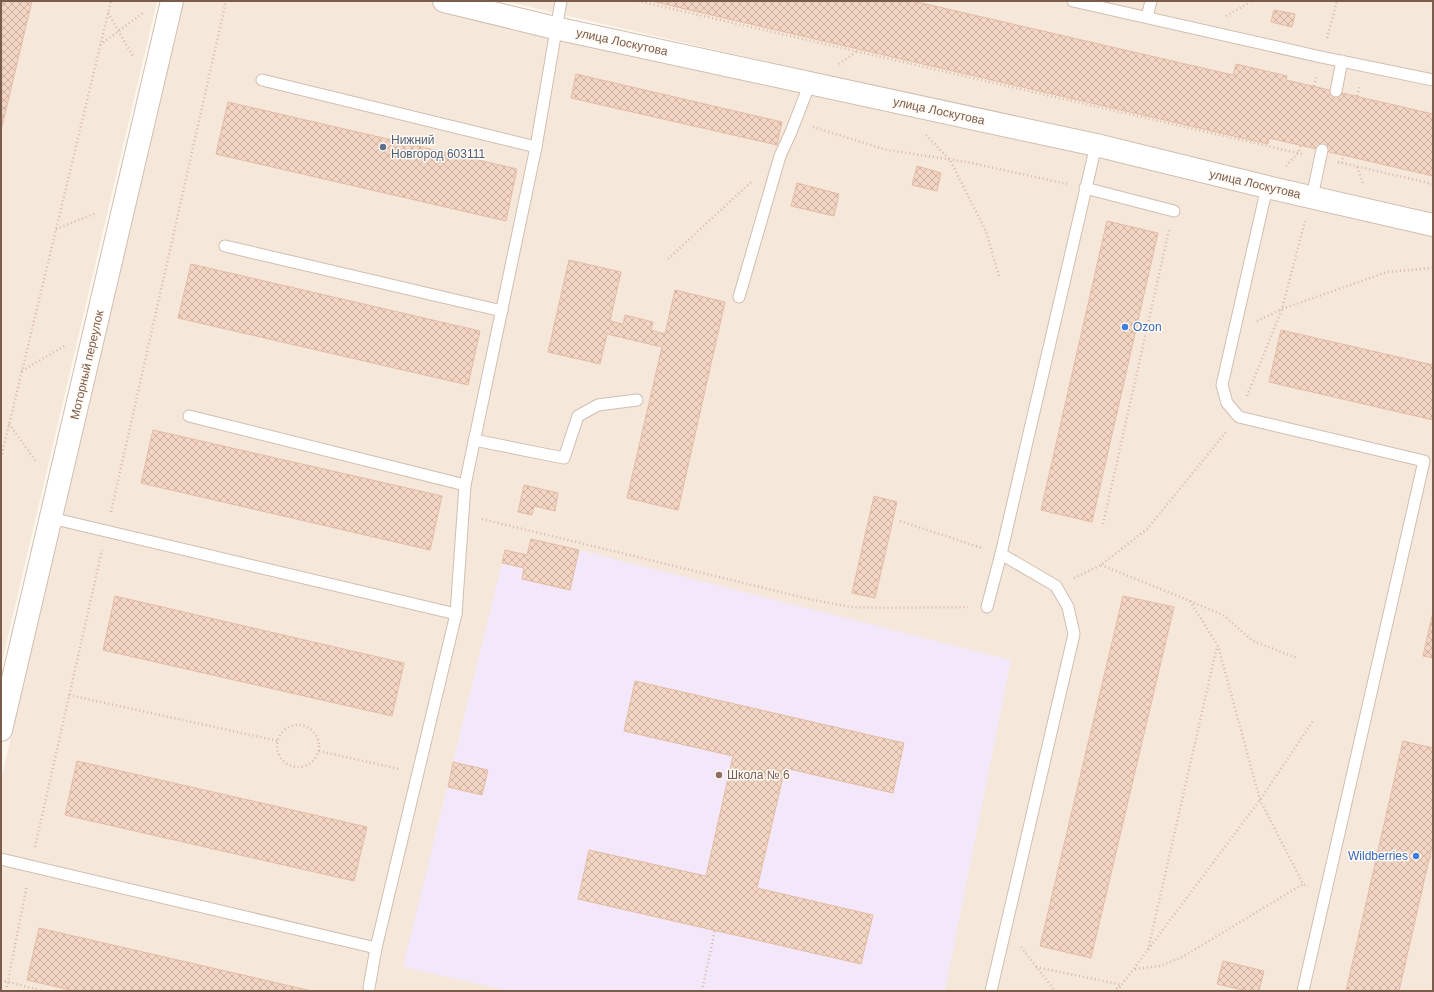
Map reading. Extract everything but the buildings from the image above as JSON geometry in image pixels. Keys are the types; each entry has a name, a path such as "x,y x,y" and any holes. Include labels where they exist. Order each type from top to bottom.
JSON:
{"street":[{"name":"Моторный переулок","path":"1,730 172,1"},
{"name":"улица Лоскутова","path":"444,1 556,28 1096,145 1267,187 1433,225"}],"lane":[{"path":"369,988 376,948 456,614 465,485 536,147 561,1"},
{"path":"1074,1 1433,80"},
{"path":"1147,17 1151,1"},
{"path":"1336,91 1342,61"},
{"path":"262,80 536,147"},
{"path":"739,297 780,156 810,83"},
{"path":"987,606 1001,554 1096,145"},
{"path":"1312,197 1321,154"},
{"path":"1267,187 1222,385 1227,404 1240,417 1428,462 1303,991"},
{"path":"1085,188 1174,211"},
{"path":"225,246 502,311"},
{"path":"474,440 564,458 578,416 598,404 637,400"},
{"path":"189,416 465,485"},
{"path":"51,518 456,614"},
{"path":"991,991 1074,634 1068,607 1056,586 1001,554"},
{"path":"1,859 376,948"}],"path":[{"path":"1,458 111,1"},
{"path":"6,991 31,866 69,695 226,1"},
{"path":"638,1 1298,153 1321,154 1342,163 1433,184"},
{"path":"100,45 147,9"},
{"path":"108,13 134,57"},
{"path":"794,121 887,150 967,162 1085,188"},
{"path":"925,133 950,160 986,231 999,276"},
{"path":"1298,153 1301,145"},
{"path":"1342,163 1343,155"},
{"path":"668,259 752,182"},
{"path":"1056,586 1101,565 1147,529 1240,417 1282,309 1312,197"},
{"path":"56,229 126,201"},
{"path":"1103,524 1174,211"},
{"path":"1234,334 1282,309 1387,272 1433,268"},
{"path":"22,371 96,327"},
{"path":"9,424 58,491"},
{"path":"463,514 813,600 851,607 886,608 987,606"},
{"path":"900,520 1001,554"},
{"path":"1101,565 1223,616 1254,641 1297,658"},
{"path":"1190,601 1218,646 1260,800 1303,884"},
{"path":"1148,951 1218,646"},
{"path":"69,695 278,742"},
{"path":"1117,991 1260,800 1313,721"},
{"path":"298,725 308,727 315,733 319,741 319,751 315,760 308,765 299,768 289,766 282,760 278,751 278,742 282,733 289,727 298,725"},
{"path":"319,751 417,773"},
{"path":"1134,969 1160,966 1184,956 1303,884 1326,890"},
{"path":"1006,928 1055,991"},
{"path":"702,991 716,930"},
{"path":"1036,967 1122,985"},
{"path":"1,980 43,991"},
{"path":"1113,991 1122,985"}],"shaded area":[{"path":"1,1 157,1 1,666"},
{"path":"184,1 424,1 1433,232 1433,991 1,991 1,780"},
{"path":"504,1 1433,1 1433,215"},
{"name":"Школа № 6","path":"531,539 1011,660 945,991 510,991 403,967 505,550 527,555"}],"place":[{"name":"Нижний Новгород 603111","path":"383,147"},
{"name":"Ozon","path":"1125,327"},
{"name":"Школа № 6","path":"719,775"},
{"name":"Wildberries","path":"1416,856"}]}
